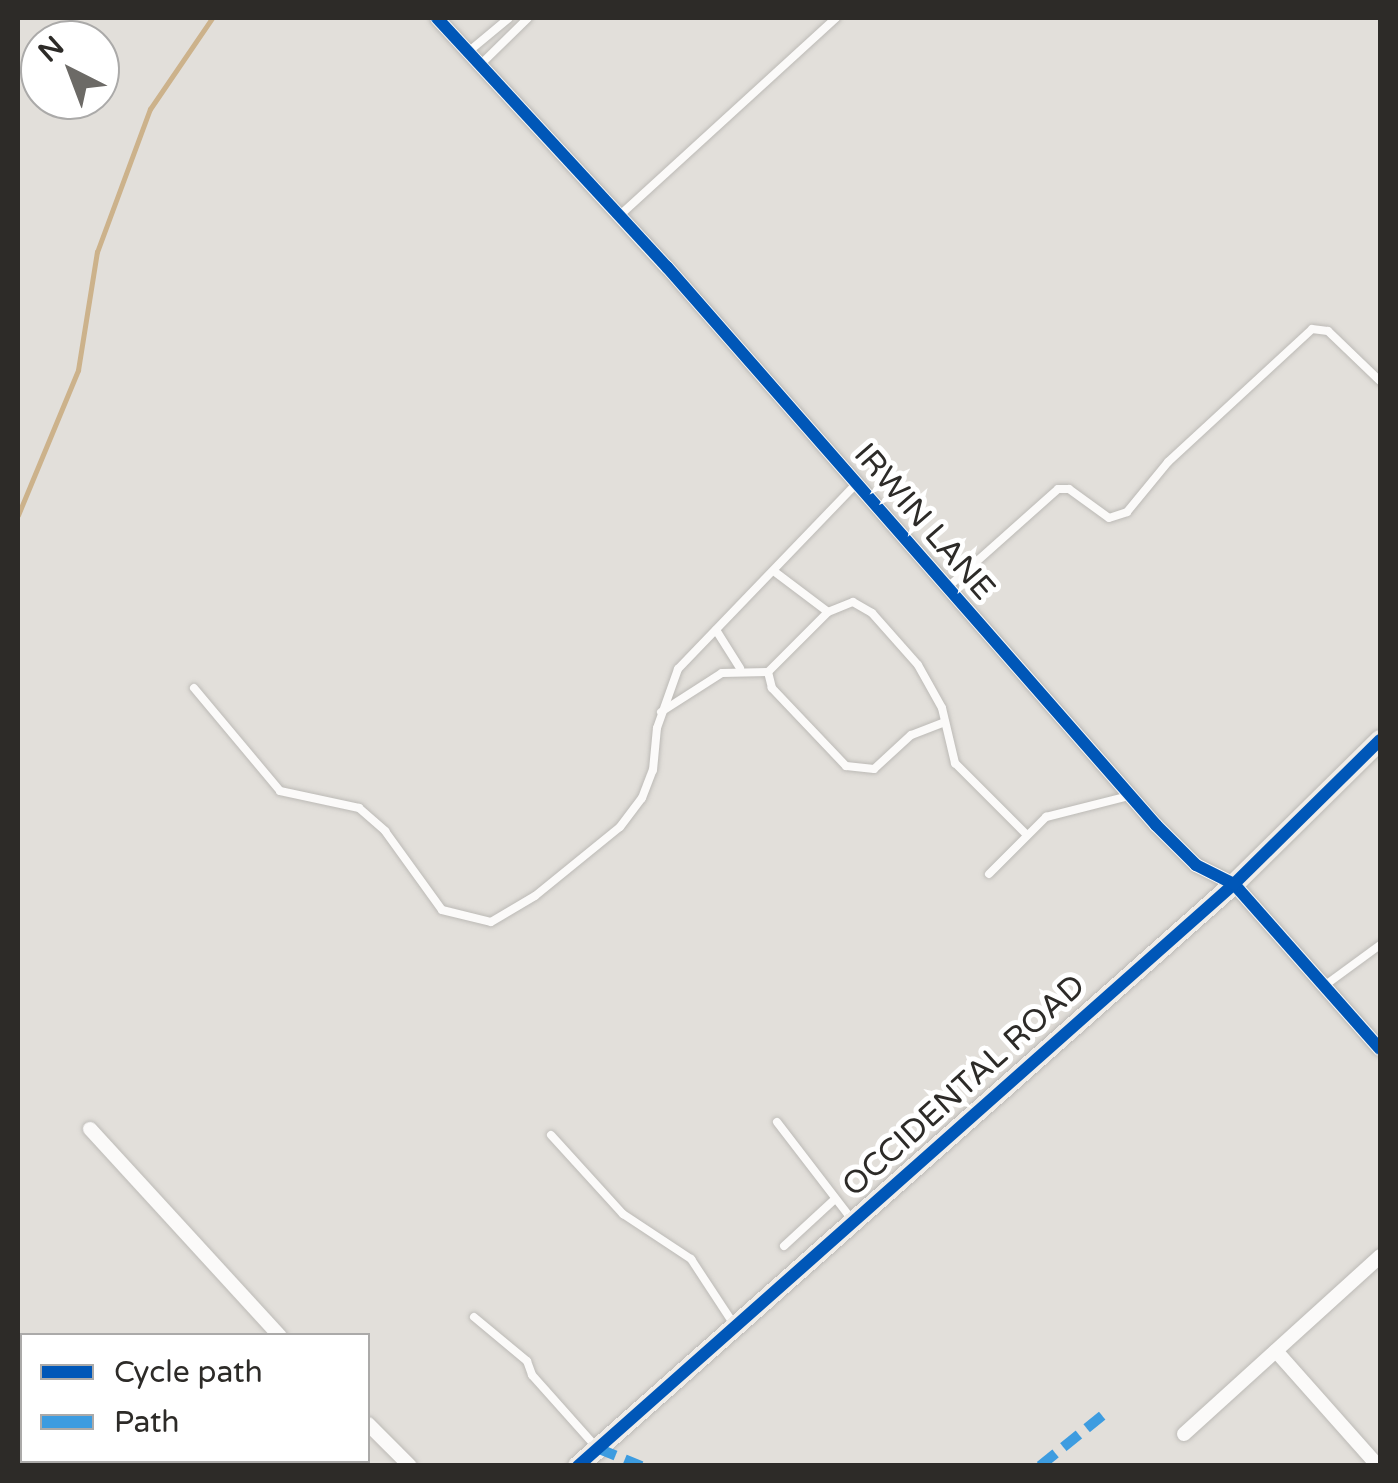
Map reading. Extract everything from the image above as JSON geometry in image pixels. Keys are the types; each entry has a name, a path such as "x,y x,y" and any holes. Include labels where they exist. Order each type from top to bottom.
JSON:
{"street":[{"name":"IRWIN LANE","path":"437,18 619,216 1130,796 1196,865 1234,884 1380,1049"},
{"name":"OCCIDENTAL ROAD","path":"578,1466 1234,884 1380,740"},
{"path":"90,1129 277,1333"},
{"path":"1184,1434 1380,1256"},
{"path":"1276,1351 1378,1466"},
{"path":"370,1426 410,1466"}],"lane":[{"path":"468,52 508,18"},
{"path":"480,65 528,18"},
{"path":"619,216 836,18"},
{"path":"945,590 1058,489 1069,489 1109,518 1126,512 1168,462 1312,329 1328,331 1380,381"},
{"path":"194,688 266,780 299,798 359,808 386,831 442,910 472,922 512,913 620,827 648,784 661,712 678,669 775,572 854,485"},
{"path":"775,572 828,612"},
{"path":"768,672 828,612 853,602 872,613 918,665 945,722 954,763 1026,834"},
{"path":"716,630 740,668"},
{"path":"661,712 740,668 768,672"},
{"path":"768,672 772,688 846,766 874,770 911,734 945,722"},
{"path":"989,874 1046,816 1130,796"},
{"path":"1324,986 1380,945"},
{"path":"777,1122 853,1222"},
{"path":"551,1134 623,1214 691,1259 735,1326"},
{"path":"784,1246 835,1199"},
{"path":"474,1317 527,1361 532,1375 597,1448"}],"waterway":[{"path":"18,515 78,370 97,252 150,109 212,18"}],"marked path":[{"path":"1040,1466 1108,1411"},
{"path":"597,1448 641,1466"}],"cycle path":[{"path":"437,18 667,267 1156,825 1196,865 1234,884 1380,1049"},
{"path":"578,1466 1234,884 1380,740"}]}
